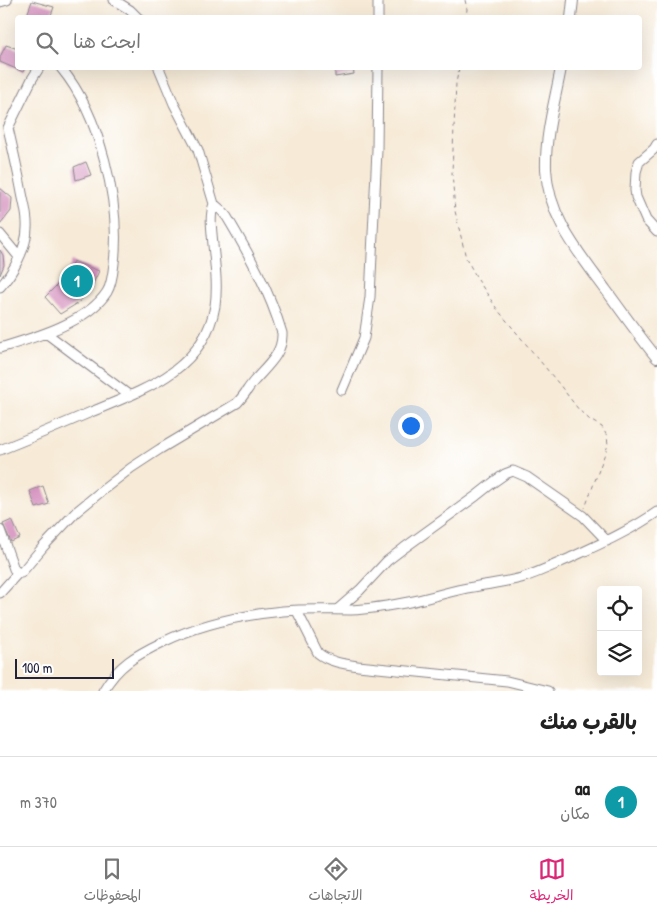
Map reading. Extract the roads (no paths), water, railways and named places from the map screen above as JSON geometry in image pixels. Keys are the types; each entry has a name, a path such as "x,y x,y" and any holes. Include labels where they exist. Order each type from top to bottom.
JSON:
{"main road":[{"path":"572,15 573,0"},
{"path":"561,70 546,146 546,170 554,208 563,228 580,256 657,358"}],"street":[{"path":"0,2 7,0"},
{"path":"114,0 135,15"},
{"path":"378,0 378,15"},
{"path":"0,287 12,271 19,257 28,229 15,156 4,127 38,70"},
{"path":"0,348 46,333 80,317 107,292 113,272 115,253 112,197 107,165 79,94 62,70"},
{"path":"0,593 18,573 23,571 76,512 110,484 160,449 237,403 276,356 282,339 282,333 272,303 254,264 227,217 214,204 198,150 174,104 160,70"},
{"path":"342,390 364,338 370,297 377,150 378,70"},
{"path":"657,144 639,162 636,172 635,190 646,220 657,232"},
{"path":"0,450 148,388 181,366 199,345 206,333 215,305 216,272 211,221 211,211 214,204"},
{"path":"0,234 19,257"},
{"path":"46,333 130,396"},
{"path":"337,610 360,590 393,556 507,473 515,472 527,477 582,516 608,541"},
{"path":"102,691 117,671 132,658 173,637 205,626 227,620 284,611 361,609 416,600 520,578 543,570 608,541 657,512"},
{"path":"0,530 14,569 18,573"},
{"path":"296,611 318,652 337,662 366,667 507,681 548,691"}],"place":[{"name":"aa","path":"77,281"}]}
